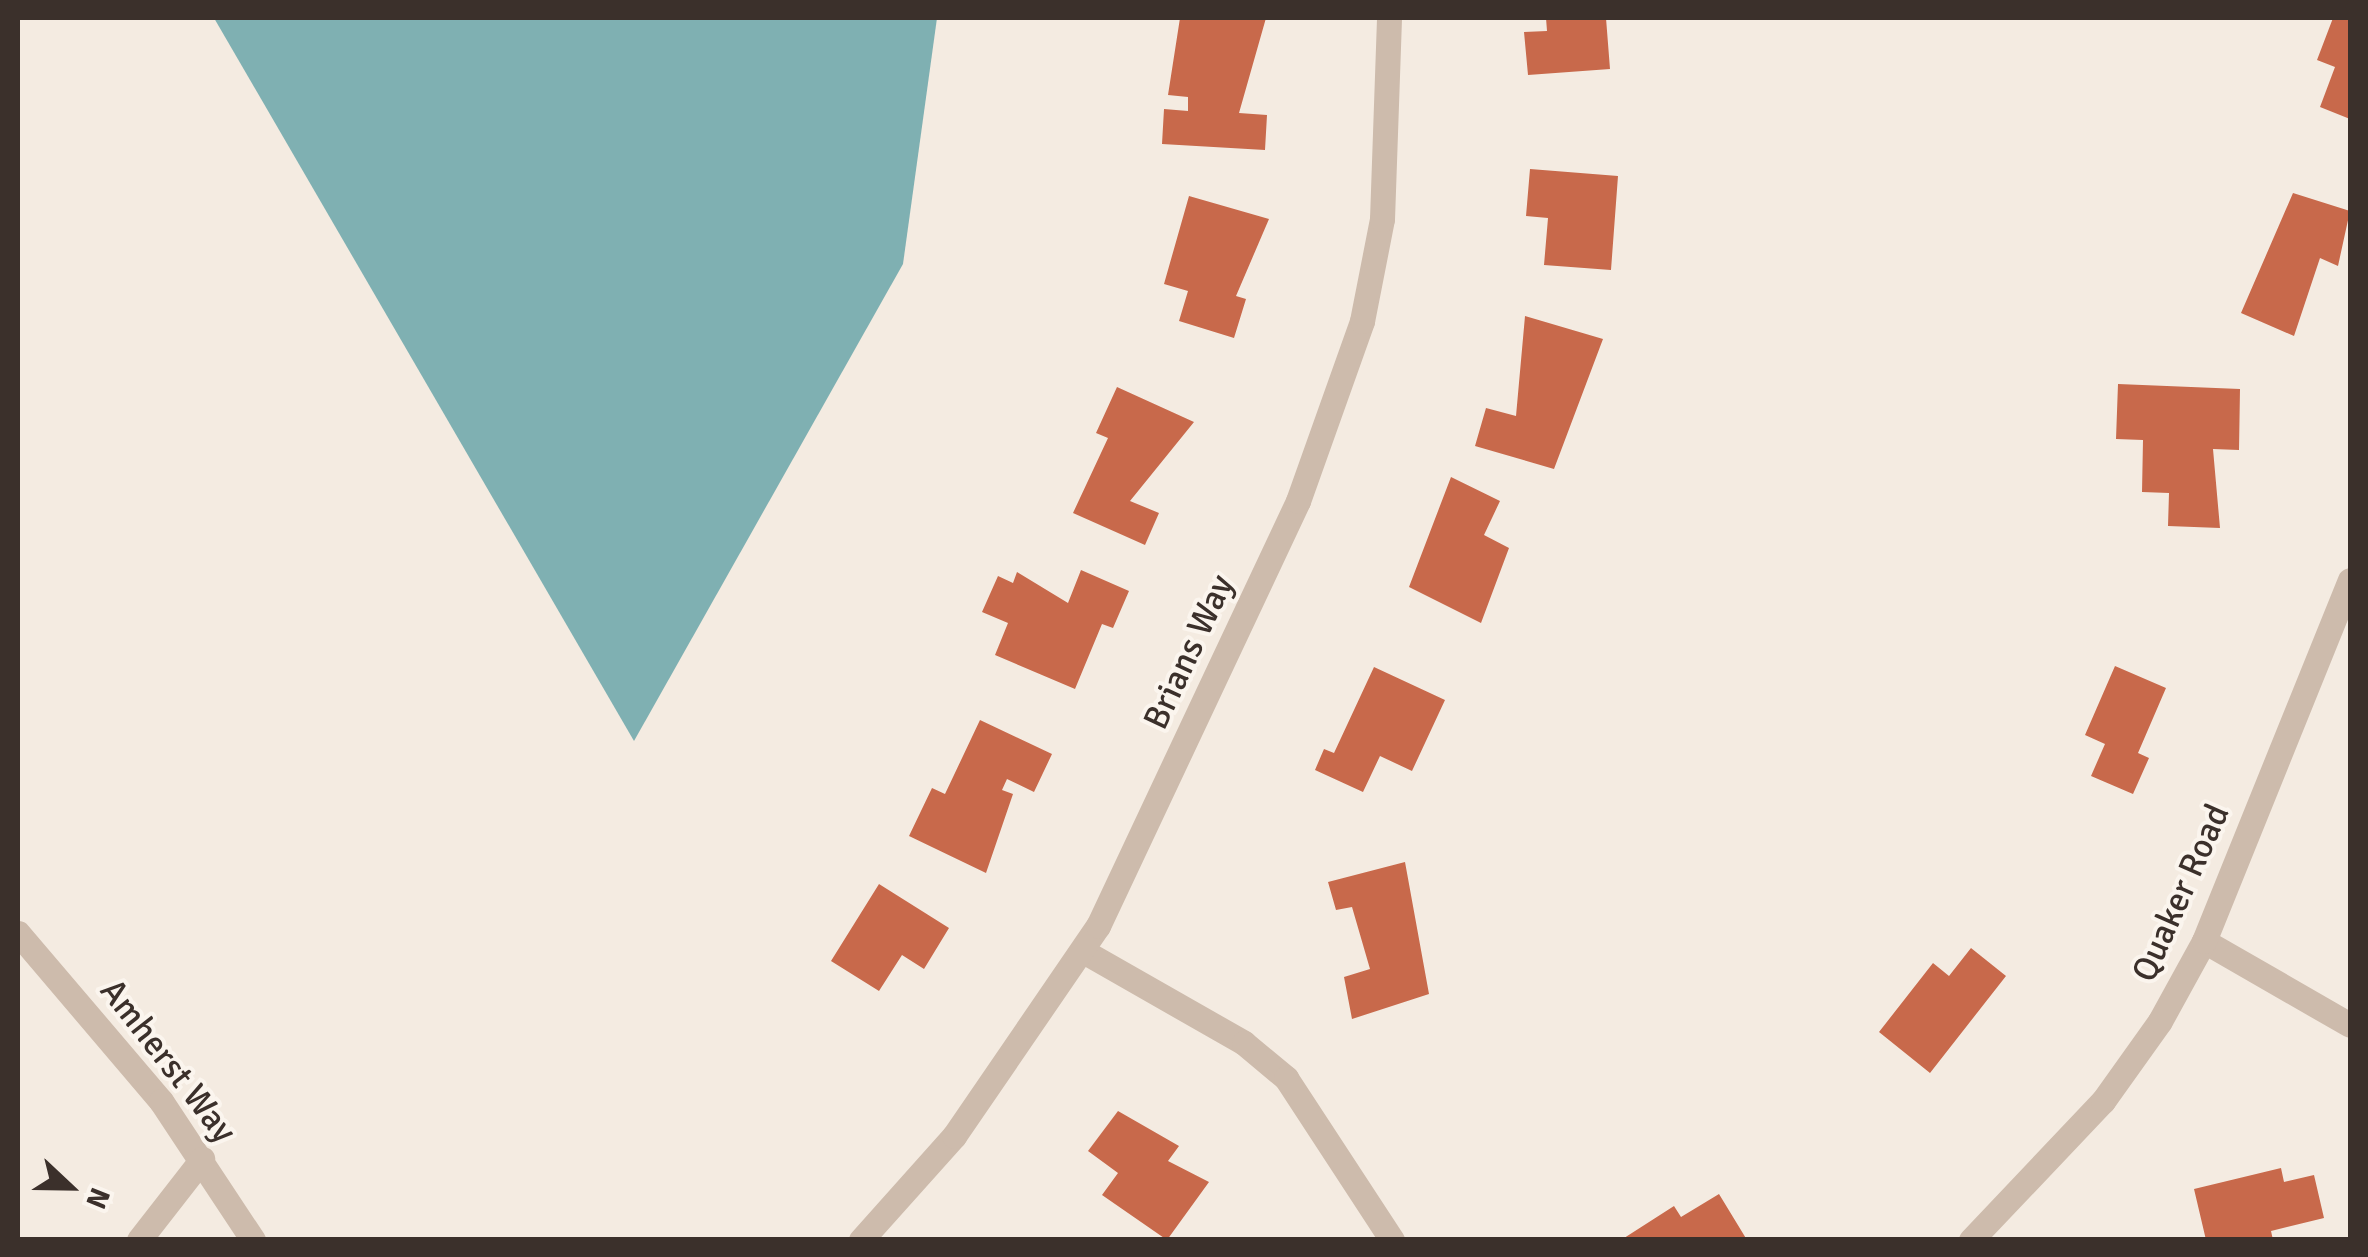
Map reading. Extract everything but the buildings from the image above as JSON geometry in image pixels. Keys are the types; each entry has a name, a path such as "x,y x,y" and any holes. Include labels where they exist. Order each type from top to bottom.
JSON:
{"street":[{"name":"Brians Way","path":"861,1240 954,1136 1083,952 1332,421 1382,219 1389,18"},
{"name":"Quaker Road","path":"1971,1240 2103,1102 2204,940 2350,580"},
{"name":"Amherst Way","path":"18,933 202,1158 253,1240"},
{"path":"2204,940 2350,1025"},
{"path":"1083,952 1244,1043 1286,1078 1392,1240"},
{"path":"139,1240 202,1158"}],"water":[{"path":"214,18 937,18 903,264 634,741"}]}
